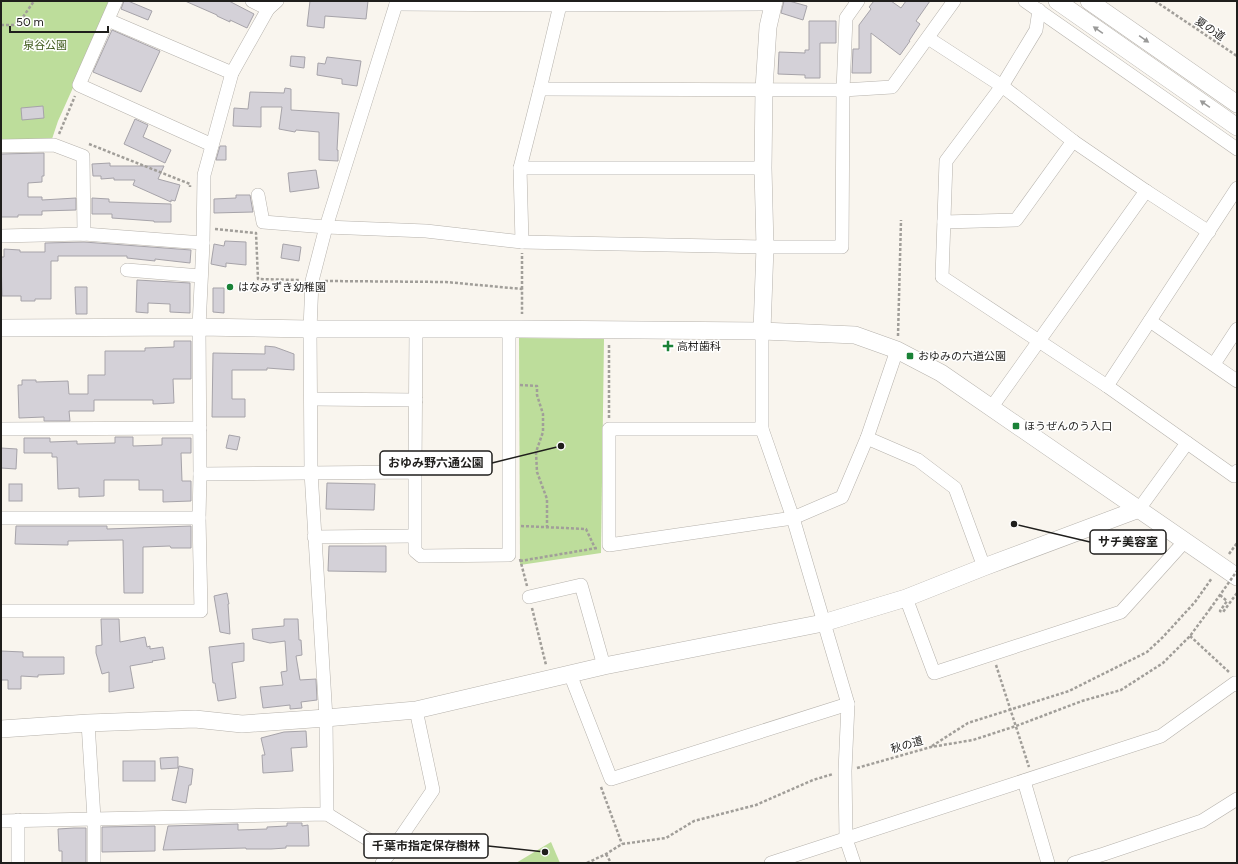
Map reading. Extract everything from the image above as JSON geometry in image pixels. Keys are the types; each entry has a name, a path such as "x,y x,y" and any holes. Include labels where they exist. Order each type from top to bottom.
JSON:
{"street":[{"path":"116,1 80,85 212,145"},
{"path":"1,611 201,611 199,518 199,327 203,243 202,228 204,175 232,73 273,5 252,1"},
{"path":"258,196 263,222 326,227 426,231 522,242 764,247 842,247 843,90 846,18 858,1"},
{"path":"540,89 843,90 892,87 954,1"},
{"path":"1025,1 1237,149"},
{"path":"1057,1 1237,127"},
{"path":"1090,1 1237,104"},
{"path":"326,814 326,718 311,472 310,329 312,281 326,227 397,2 774,3 768,27 764,89 762,429 793,518 848,704 845,771 846,839 854,863"},
{"path":"522,242 520,168 560,3"},
{"path":"1039,10 1036,30 1002,86 946,161 942,277 1107,386 1234,476 1237,471"},
{"path":"108,20 232,73"},
{"path":"928,38 1002,86 1073,141 1209,232"},
{"path":"1,146 54,139 83,156 84,234"},
{"path":"944,222 1016,220 1073,141"},
{"path":"520,168 763,168"},
{"path":"1107,386 1237,188"},
{"path":"991,408 1146,191"},
{"path":"1,236 84,234 203,243"},
{"path":"127,270 201,276"},
{"path":"1150,321 1237,381"},
{"path":"1,328 199,327 310,329 762,331 854,335 897,350 941,373 1237,577"},
{"path":"416,329 415,551 421,556 515,558 509,525 509,385 515,329"},
{"path":"1214,364 1237,329"},
{"path":"762,429 609,428 609,545 793,518 842,497 867,438 897,350"},
{"path":"311,399 416,400"},
{"path":"1,429 200,428"},
{"path":"867,438 918,460 955,488 984,567"},
{"path":"1,729 88,723 195,719 242,724 416,710 604,666 823,623 906,598 1139,509 1187,443"},
{"path":"200,474 415,472"},
{"path":"1,518 199,518"},
{"path":"314,536 414,536"},
{"path":"906,598 934,673 1121,612 1185,541"},
{"path":"529,597 581,585 604,666"},
{"path":"570,674 611,779 848,704"},
{"path":"771,863 803,858 846,839 1161,736 1236,684"},
{"path":"1,821 326,814 386,858 433,790 416,710"},
{"path":"88,723 94,818 94,863"},
{"path":"1028,779 1048,863"},
{"path":"1074,863 1105,859 1202,821 1237,799"},
{"path":"18,820 18,863"}],"path":[{"path":"1,25 14,25 23,17 34,1"},
{"name":"夏の道","path":"1155,1 1237,56"},
{"path":"54,139 60,132 80,85"},
{"path":"54,139 60,132"},
{"path":"89,144 190,184 190,192"},
{"path":"897,350 901,220"},
{"path":"202,228 256,233 258,279 446,282 522,288"},
{"path":"515,329 522,288 522,242"},
{"path":"609,330 609,428"},
{"path":"509,385 537,386 537,395 543,414 543,432 536,452 537,472 547,499 547,527"},
{"path":"509,525 586,529 596,548"},
{"path":"931,747 968,723 1069,691 1146,652 1163,637 1195,602 1237,543"},
{"path":"550,679 529,597 515,558 609,545"},
{"name":"秋の道","path":"587,863 622,844 666,838 694,821 756,805 813,780 931,747 973,740 1016,726 1082,701 1121,690 1164,663 1190,636 1237,571"},
{"path":"1220,595 1227,601 1220,611 1223,612 1237,593"},
{"path":"1190,636 1233,676 1236,684"},
{"path":"993,655 1016,726 1028,779"},
{"path":"606,854 611,863"}],"green space":[{"name":"泉谷公園","path":"1,1 112,1 58,121 51,142 1,141"},
{"path":"519,338 604,339 601,553 520,565"},
{"path":"551,842 560,863 516,863"}],"building":[{"path":"124,1 128,1 152,11 148,20 121,9"},
{"path":"185,1 229,1 254,14 247,28 230,20 230,22"},
{"path":"310,1 368,1 366,19 325,16 324,28 307,26"},
{"path":"784,1 807,6 803,20 781,13"},
{"path":"874,1 891,1 901,8 906,1 930,1 916,21 920,24 900,55 871,33 871,73 852,73 853,49 859,49 859,25 871,9 869,7"},
{"path":"809,21 836,21 836,43 820,43 820,78 805,78 805,75 778,74 779,52 805,53 805,50 809,50"},
{"path":"112,30 160,51 141,92 93,72"},
{"path":"291,56 305,57 304,68 290,66"},
{"path":"327,57 361,61 357,86 342,84 342,79 317,75 318,63 325,64"},
{"path":"285,88 291,89 291,110 339,113 337,150 338,161 319,160 319,132 296,130 295,132 279,129 282,107 261,107 261,127 233,126 234,108 248,109 250,92 284,93"},
{"path":"43,106 44,118 22,120 21,108"},
{"path":"135,119 148,125 143,137 171,150 165,163 124,144"},
{"path":"220,146 226,146 226,160 216,160"},
{"path":"44,153 44,176 42,176 42,182 28,183 28,197 42,197 42,200 76,198 76,210 42,211 42,215 1,217 1,154"},
{"path":"110,163 110,166 164,166 158,179 180,185 175,201 171,200 171,202 133,185 135,180 114,180 114,178 101,179 101,176 93,176 92,164"},
{"path":"316,170 319,188 290,192 288,173"},
{"path":"236,195 250,195 253,212 214,213 214,199 236,198"},
{"path":"92,198 109,199 109,202 171,204 171,222 112,218 112,214 92,214"},
{"path":"225,241 246,242 246,265 226,263 226,267 211,264 214,244 224,246"},
{"path":"84,242 191,250 190,263 155,259 155,261 127,258 127,256 58,256 58,261 51,261 51,299 21,301 21,296 2,296 1,257 4,257 4,249 20,250 20,252 45,252 45,243"},
{"path":"283,244 301,247 299,261 281,258"},
{"path":"137,280 190,283 190,313 170,312 170,304 148,303 148,313 136,312"},
{"path":"75,287 87,287 87,314 76,314"},
{"path":"213,288 224,288 224,313 213,312"},
{"path":"174,341 191,341 191,379 173,379 174,403 153,404 153,400 94,400 94,411 69,411 70,421 44,421 44,417 19,418 18,385 22,385 22,380 36,380 36,382 68,381 69,394 88,394 88,375 105,375 105,351 145,351 145,348 174,347"},
{"path":"265,346 275,347 294,354 294,370 267,368 267,370 232,370 232,399 245,399 245,417 212,417 213,353 265,354"},
{"path":"229,435 240,437 237,450 226,448"},
{"path":"115,437 133,437 133,446 162,445 162,438 191,438 191,453 181,453 182,481 191,481 191,501 163,502 163,490 139,490 139,480 104,480 104,496 79,497 79,488 58,489 57,457 52,457 52,453 24,453 24,438 50,438 50,442 77,441 77,444 115,443"},
{"path":"1,448 17,449 16,469 1,468"},
{"path":"327,483 375,484 374,510 326,509"},
{"path":"9,484 22,484 22,501 9,501"},
{"path":"16,526 107,526 107,529 191,526 191,548 171,548 170,546 143,547 143,593 124,593 123,540 68,541 68,545 15,544"},
{"path":"329,546 386,546 386,572 328,571"},
{"path":"227,593 230,634 220,632 214,596"},
{"path":"101,619 119,619 120,642 145,637 147,647 150,646 150,649 163,647 165,659 130,666 134,688 109,692 109,672 102,674 96,653 96,646 102,645"},
{"path":"284,619 298,619 299,640 301,640 302,655 296,656 300,680 316,679 317,700 301,702 302,708 290,709 290,705 263,708 260,687 283,685 281,672 287,671 285,641 270,643 253,639 252,629 284,626"},
{"path":"244,643 244,661 232,663 236,698 218,701 215,683 213,683 209,647"},
{"path":"1,651 23,652 23,657 64,657 64,674 38,675 38,677 21,676 21,689 8,689 8,680 1,680"},
{"path":"306,731 307,747 291,748 293,771 263,773 262,755 265,755 261,738 284,732"},
{"path":"178,757 178,768 161,769 160,758"},
{"path":"123,761 155,761 155,781 123,781"},
{"path":"179,766 193,769 191,785 189,785 186,803 172,800"},
{"path":"287,823 302,823 302,826 308,825 309,846 286,846 286,848 271,849 246,848 163,850 168,826 238,824 238,830 267,829 267,827 287,826"},
{"path":"155,826 155,851 102,852 102,827"},
{"path":"86,828 86,863 62,863 62,851 59,851 58,829"}],"place":[{"name":"はなみずき幼稚園","path":"230,287"},
{"name":"高村歯科","path":"668,346"},
{"name":"おゆみの六道公園","path":"910,356"},
{"name":"ほうぜんのう入口","path":"1016,426"},
{"name":"おゆみ野六通公園","path":"561,446"},
{"name":"サチ美容室","path":"1014,524"},
{"name":"千葉市指定保存樹林","path":"545,852"}]}
